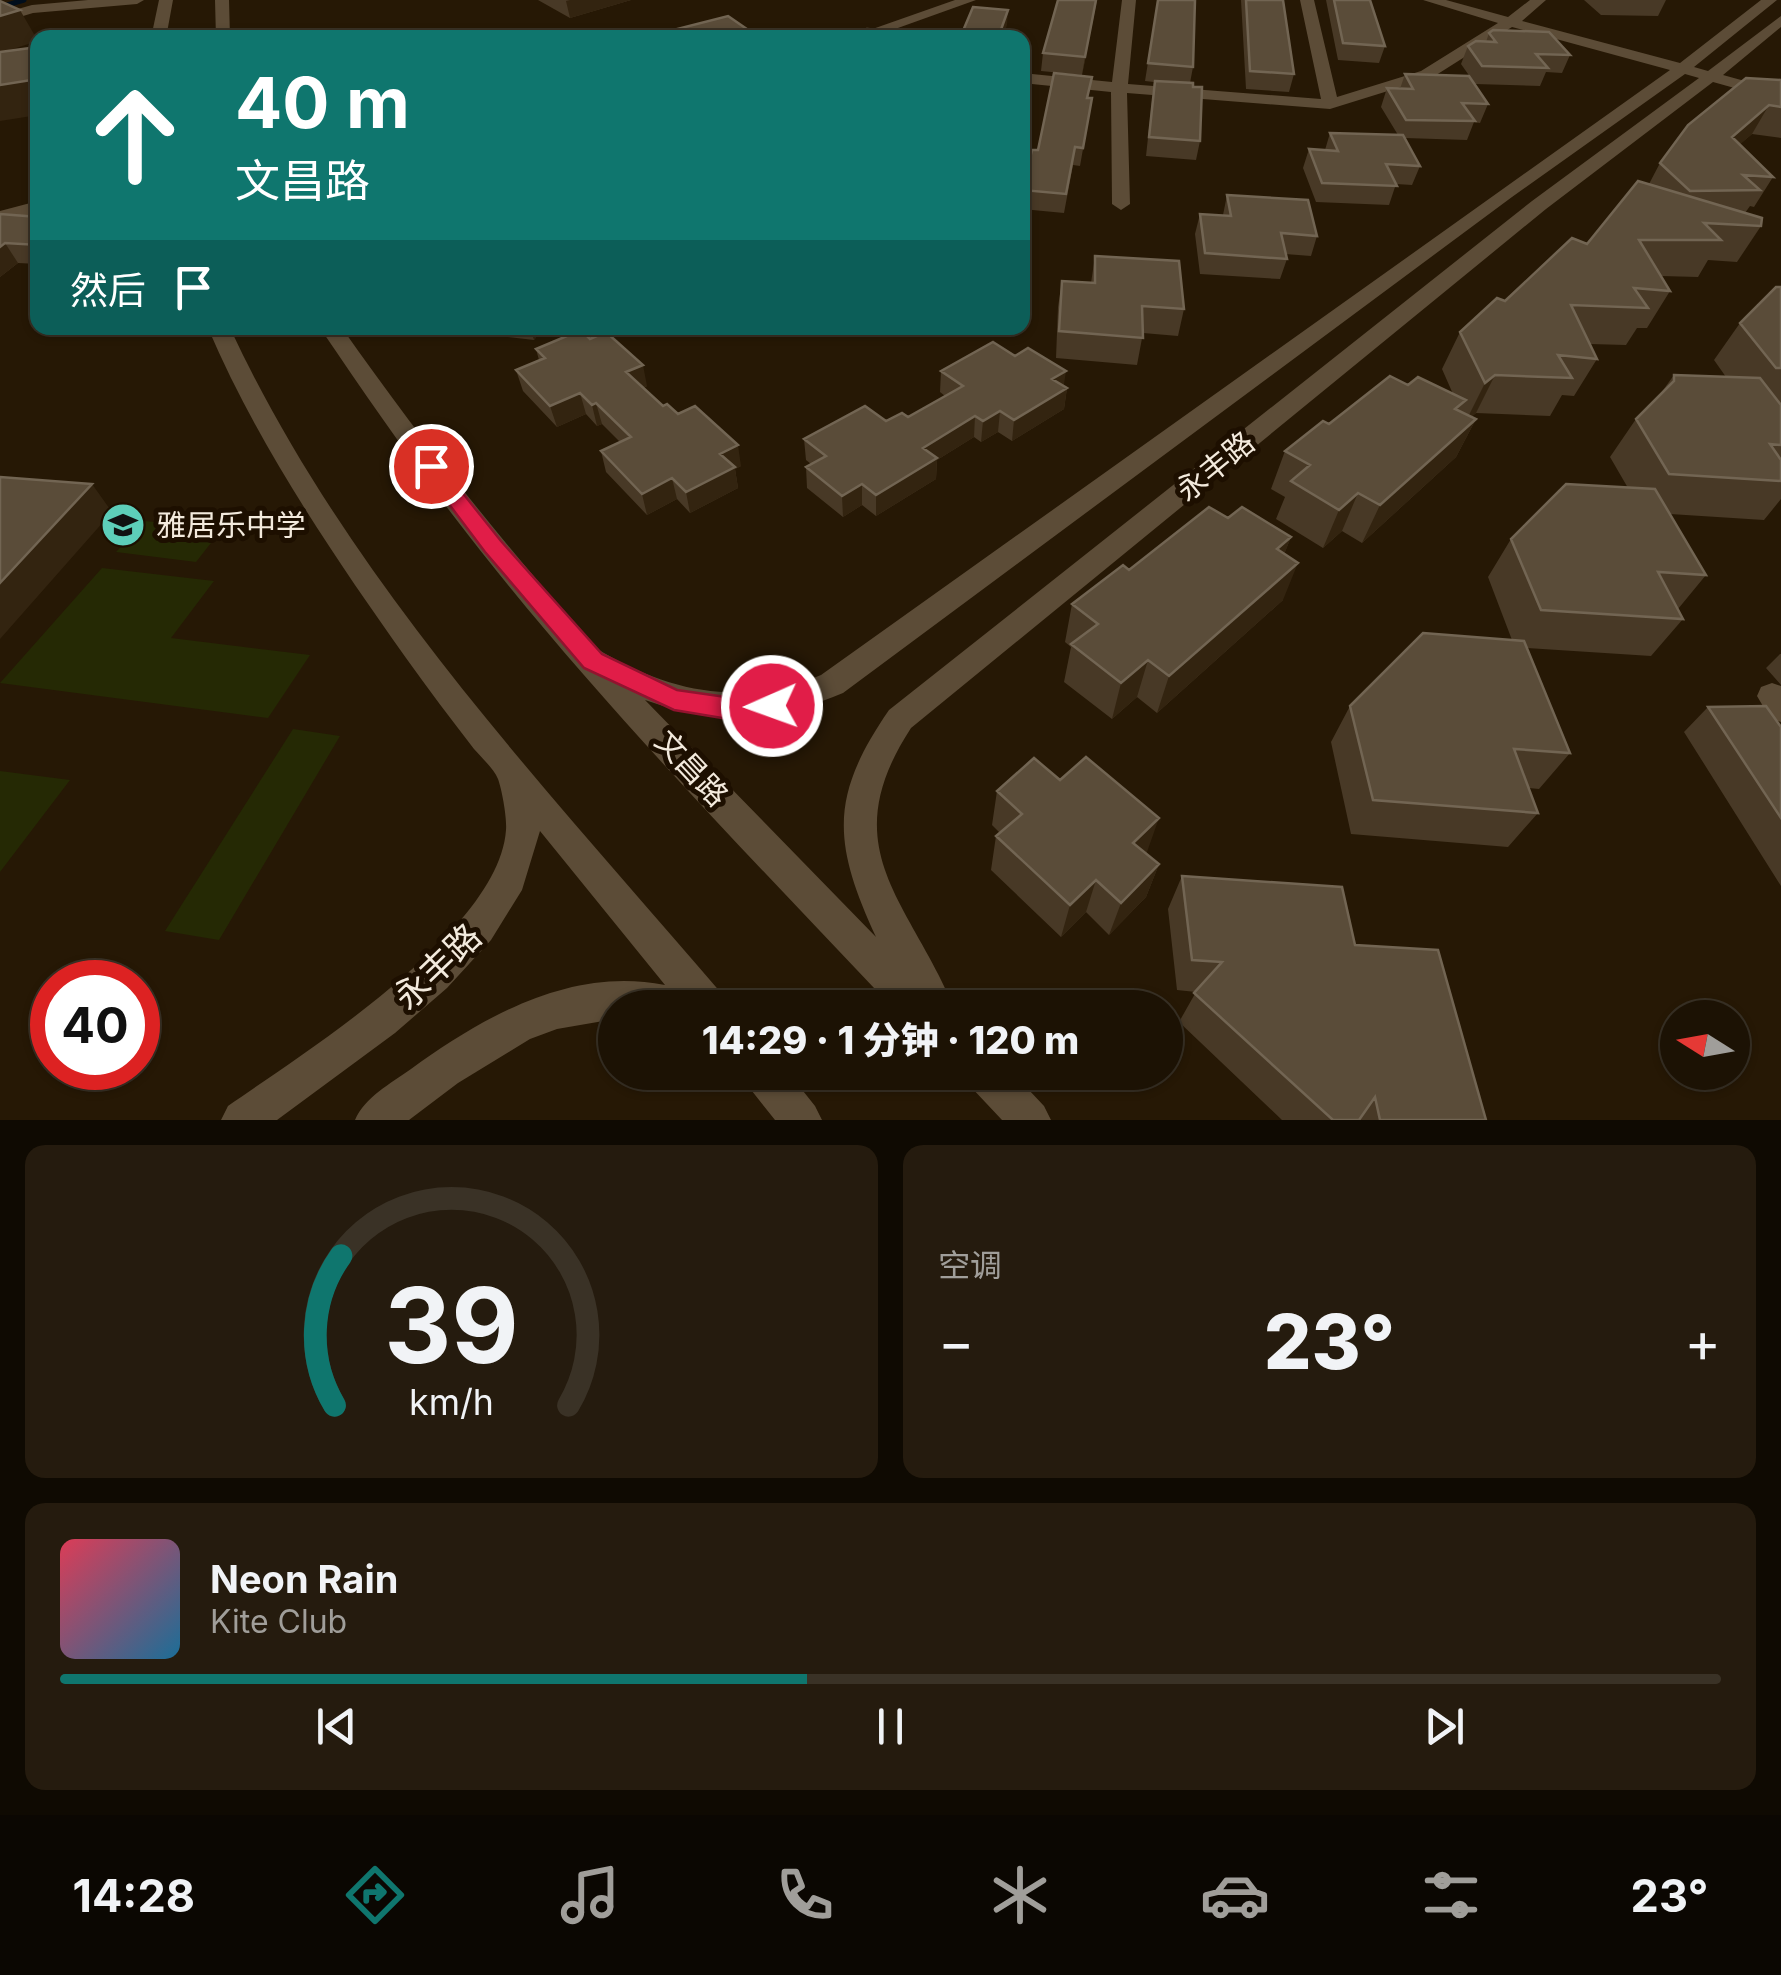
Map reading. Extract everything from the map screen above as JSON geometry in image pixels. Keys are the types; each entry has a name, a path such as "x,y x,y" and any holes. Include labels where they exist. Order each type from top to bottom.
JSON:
{"street":[{"path":"0,19 32,9 137,0"},
{"path":"160,30 166,0"},
{"path":"222,0 223,30"},
{"path":"878,30 969,0"},
{"path":"1122,204 1120,88 1129,0"},
{"path":"1307,0 1330,104"},
{"path":"1430,0 1781,87"},
{"path":"1460,0 1516,19"},
{"path":"1030,79 1266,102 1330,104 1427,74 1516,19 1539,0"},
{"name":"永丰路","path":"925,990 886,921 866,872 860,845 859,800 867,766 882,740 900,719 1509,230 1702,69 1770,0"},
{"name":"永丰路","path":"593,661 674,700 724,708 772,706 832,684 1702,69 1781,20"},
{"path":"1702,69 1781,96"},
{"path":"0,217 30,209"},
{"path":"222,335 300,475 374,594 498,753 693,990"},
{"name":"文昌路","path":"335,335 493,546 593,661 903,990"},
{"name":"永丰路","path":"242,1120 427,981 498,904 516,861 524,825 522,798 498,753"},
{"path":"376,1120 440,1072 530,1018 574,1002 598,1000"},
{"path":"777,1090 801,1120"},
{"path":"1001,1090 1030,1120"}],"green space":[{"path":"145,521 222,529 196,562 116,552"},
{"path":"102,568 214,581 171,638 310,655 268,718 0,683"},
{"path":"293,729 340,736 219,940 165,931"},
{"path":"0,771 70,780 0,872"}],"building":[{"path":"1058,0 1096,0 1085,57 1043,53"},
{"path":"1158,0 1195,0 1193,67 1148,63"},
{"path":"1246,0 1283,0 1294,74 1250,71"},
{"path":"1334,0 1370,0 1385,46 1343,43"},
{"path":"0,1 20,10 0,16"},
{"path":"973,7 1008,10 1001,30 963,30"},
{"path":"728,16 748,30 673,30"},
{"path":"1549,32 1570,55 1536,54 1548,68 1482,66 1468,46 1476,41 1496,42 1489,33"},
{"path":"30,48 30,80 0,85 0,52"},
{"path":"1054,73 1092,77 1083,148 1075,147 1066,194 1030,191 1030,158 1032,150 1038,150"},
{"path":"1405,74 1469,76 1488,104 1462,103 1475,121 1406,120 1387,88 1413,89"},
{"path":"1746,78 1781,80 1781,107 1769,105 1732,137 1773,177 1743,175 1760,190 1690,191 1660,163 1688,125"},
{"path":"1155,81 1202,87 1200,141 1149,137"},
{"path":"1330,133 1403,135 1420,166 1386,164 1397,186 1322,183 1309,149 1338,151"},
{"path":"1638,181 1762,218 1761,226 1704,223 1721,240 1639,240 1670,291 1634,288 1648,308 1571,305 1597,359 1558,355 1572,378 1495,375 1485,383 1460,332 1497,298 1505,301 1572,238 1587,244"},
{"path":"1227,195 1308,200 1317,236 1281,233 1287,259 1205,253 1200,214 1231,216"},
{"path":"0,214 30,216 30,245 5,243 0,247"},
{"path":"1095,256 1179,261 1184,309 1142,306 1143,338 1059,331 1062,281 1095,283"},
{"path":"1776,287 1781,287 1781,368 1776,368 1740,323"},
{"path":"569,335 586,335 590,339 609,335 643,365 626,372 663,406 667,404 678,414 695,406 738,445 720,454 735,467 686,492 672,478 642,494 601,451 631,437 580,393 550,406 516,370 545,358 536,349"},
{"path":"993,342 1015,356 1028,348 1066,371 1052,379 1067,388 1014,420 1000,411 983,421 975,416 923,448 937,458 876,495 862,484 842,496 806,467 826,456 804,439 865,406 886,421 902,413 908,417 963,386 941,371"},
{"path":"1674,375 1760,378 1781,405 1781,445 1770,444 1781,460 1781,481 1669,474 1636,419 1674,381"},
{"path":"1390,376 1408,385 1418,377 1466,400 1455,409 1476,419 1380,505 1358,493 1339,510 1291,481 1310,465 1285,451 1323,421 1329,424"},
{"path":"0,477 92,484 0,583"},
{"path":"1566,484 1655,489 1706,575 1658,572 1683,619 1541,610 1511,539"},
{"path":"1209,507 1228,518 1242,507 1291,537 1277,549 1298,563 1169,676 1148,660 1121,683 1071,644 1098,624 1072,604 1123,565 1129,570"},
{"path":"1423,633 1524,641 1570,753 1514,749 1538,813 1373,800 1350,706"},
{"path":"1766,706 1781,727 1781,818 1708,707"},
{"path":"1086,757 1159,818 1133,843 1159,864 1121,903 1096,880 1070,905 996,836 1022,814 997,791 1034,758 1060,780"},
{"path":"1182,876 1342,887 1355,945 1438,950 1486,1120 1380,1120 1375,1097 1359,1120 1333,1120 1194,993 1222,962 1192,960"}],"waterway":[{"path":"0,7 24,0"}],"place":[{"name":"雅居乐中学","path":"123,525"}],"route":[{"path":"431,466 493,546 593,661 646,690 674,700 740,710 772,706"}]}
